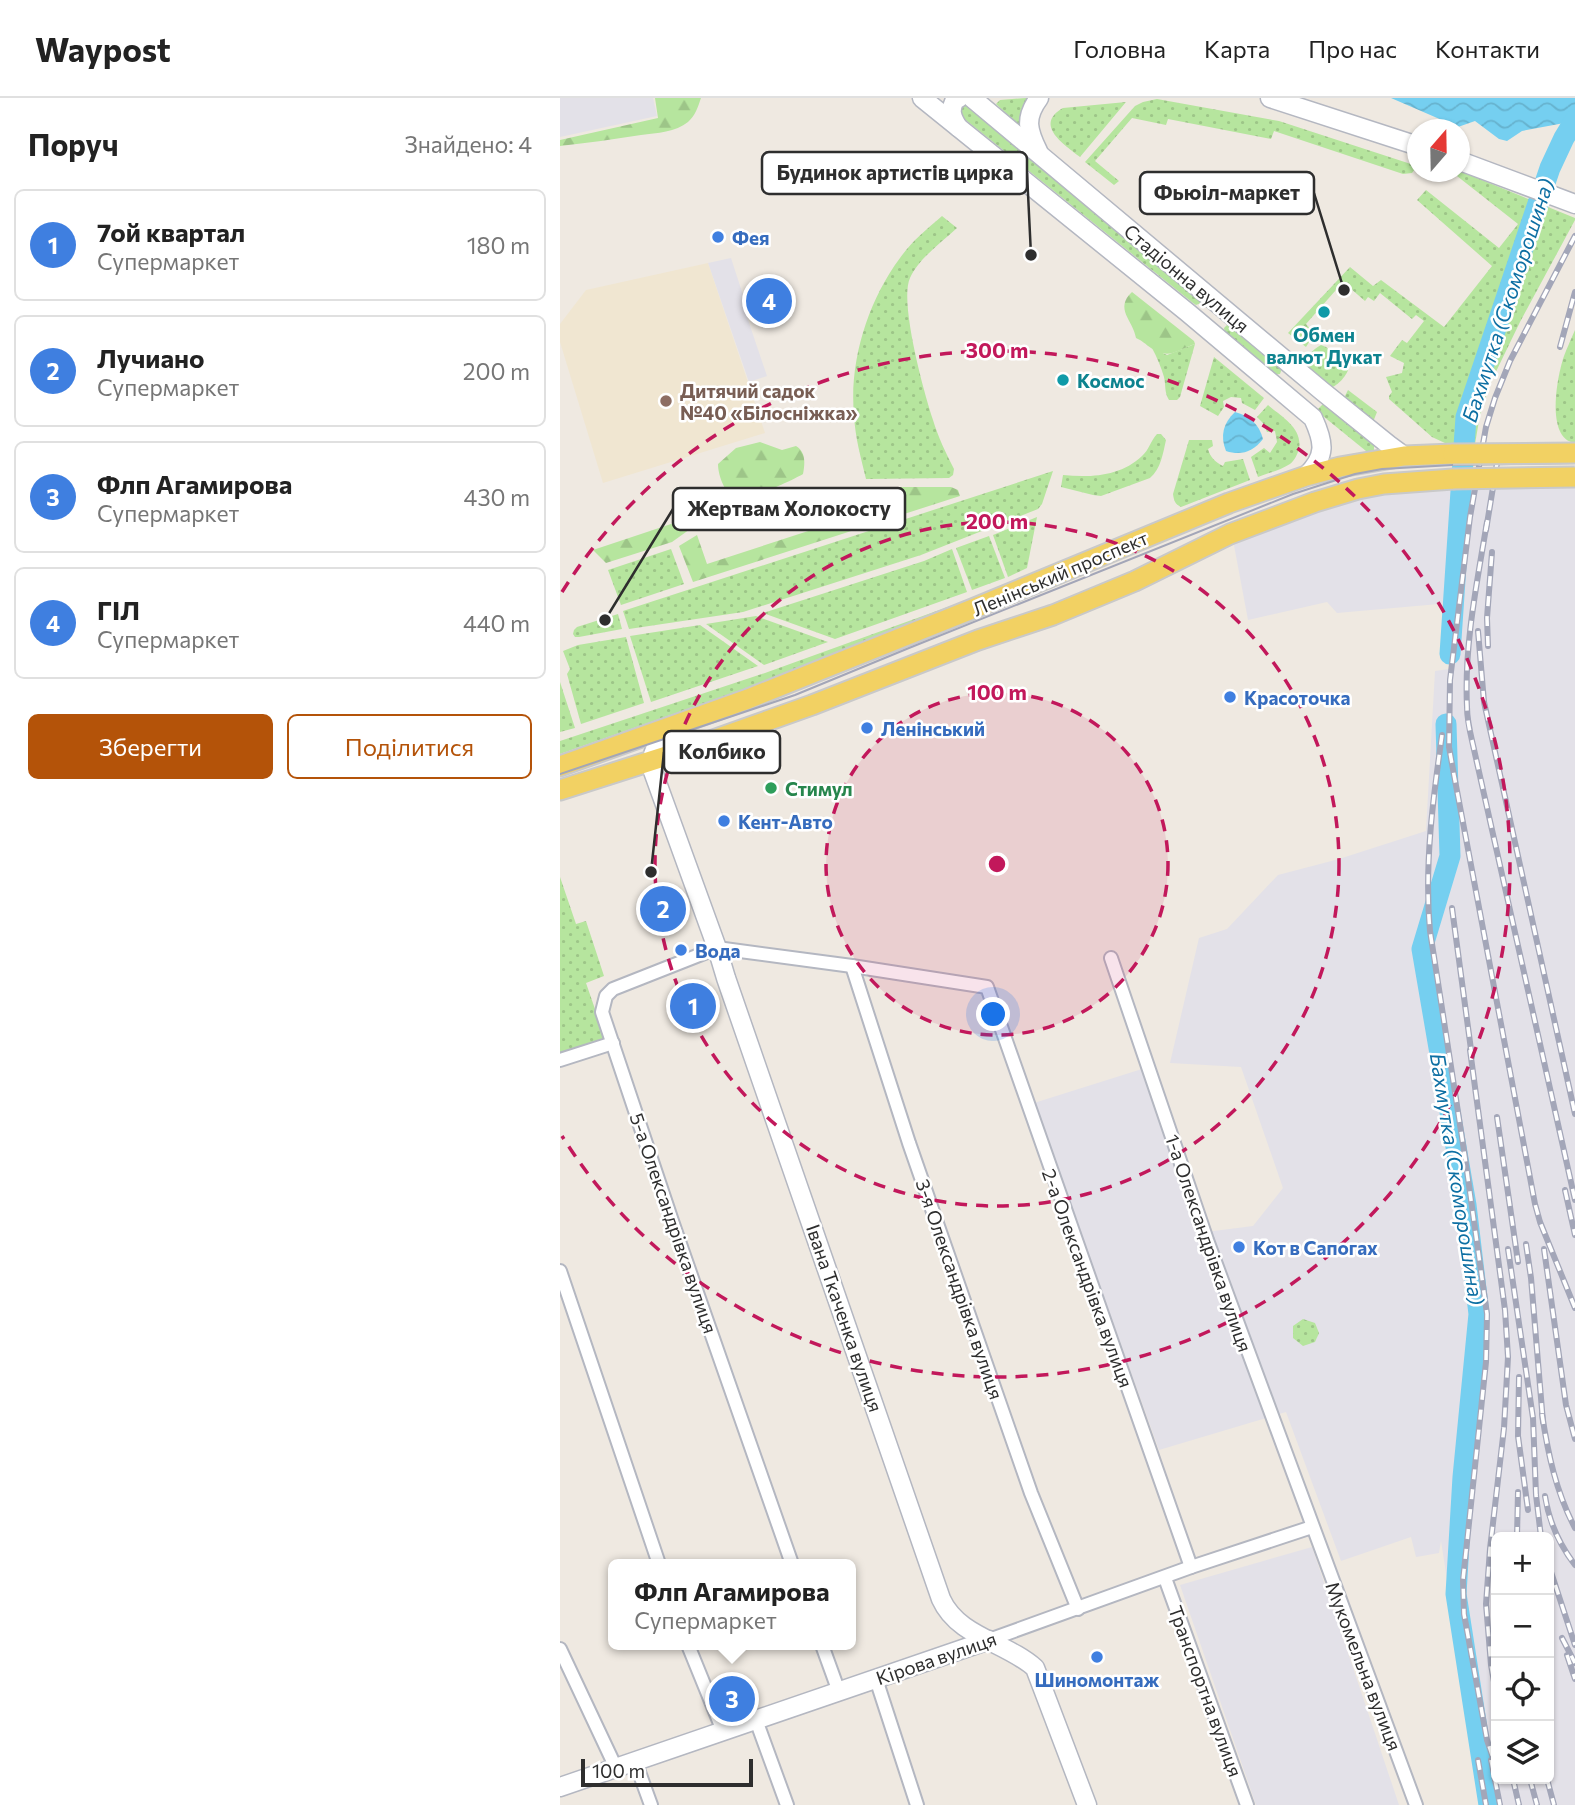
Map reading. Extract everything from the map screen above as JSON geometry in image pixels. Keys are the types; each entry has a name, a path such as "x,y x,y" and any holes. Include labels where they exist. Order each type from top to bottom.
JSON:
{"main road":[{"name":"Ленінський проспект","path":"560,766 748,699 1229,503 1306,476 1358,463 1404,456 1575,453"},
{"name":"Ленінський проспект","path":"560,790 812,705 978,640 1053,615 1135,581 1230,534 1315,502 1384,484 1453,479 1575,477"}],"street":[{"name":"Стадіонна вулиця","path":"922,98 1309,414"},
{"path":"958,127 951,111 955,100 959,98"},
{"name":"Стадіонна вулиця","path":"972,98 1295,369 1404,456"},
{"path":"1039,98 1028,126 1040,154"},
{"path":"1270,98 1407,142"},
{"path":"1470,165 1575,204"},
{"path":"1187,312 1204,313 1208,307 1207,295"},
{"path":"1219,338 1219,324 1224,320 1238,321"},
{"path":"1278,389 1295,369"},
{"path":"1306,476 1315,467 1323,449 1321,436 1309,414 1322,391"},
{"path":"652,760 656,747 666,734 696,717"},
{"path":"660,787 666,765 682,751"},
{"name":"Івана Ткаченка вулиця","path":"652,760 942,1598 952,1616 970,1630 1018,1654 1035,1668 1087,1805"},
{"path":"717,948 852,966"},
{"name":"5-а Олександрівка вулиця","path":"717,948 613,989 606,996 602,1012 790,1559"},
{"name":"1-а Олександрівка вулиця","path":"1111,958 1211,1252 1312,1527"},
{"name":"2-а Олександрівка вулиця","path":"852,966 986,988 1191,1567"},
{"name":"3-я Олександрівка вулиця","path":"852,966 909,1143 1031,1493 1078,1609"},
{"path":"560,1060 613,1043"},
{"path":"560,1271 657,1559"},
{"name":"Кірова вулиця","path":"560,1787 1312,1527"},
{"name":"Мукомельна вулиця","path":"1312,1527 1416,1805"},
{"name":"Транспортна вулиця","path":"1165,1578 1247,1805"},
{"path":"560,1649 616,1768"},
{"path":"690,1650 723,1731"},
{"path":"824,1650 839,1692"},
{"path":"876,1679 917,1805"},
{"path":"756,1720 787,1805"},
{"path":"635,1761 651,1805"}],"shaded area":[{"path":"560,98 653,98 657,116 560,137"},
{"path":"731,258 743,295 744,308 767,376 749,382 708,263"},
{"name":"Дитячий садок №40 «Білосніжка»","path":"708,263 765,433 603,483 560,342 560,324 586,290"},
{"path":"1575,485 1575,1805 1482,1805 1441,1541 1439,1553 1416,1557 1411,1537 1341,1561 1286,1412 1159,1450 1034,1103 1142,1069 1198,1233 1253,1226 1283,1188 1241,1067 1170,1063 1199,938 1227,929 1278,875 1426,831 1435,671 1449,669 1450,603 1337,613 1327,602 1248,620 1233,540 1359,496 1405,488"},
{"path":"1312,1547 1399,1805 1256,1805 1180,1585"}],"green space":[{"path":"655,98 701,98 690,120 672,130 560,146 560,140 658,118"},
{"path":"1157,99 1279,121 1407,163 1407,174 1274,131 1271,139 1168,119 1166,125 1132,118 1095,161 1119,181 1114,185 1085,162 1135,106"},
{"path":"1000,100 1029,100 1022,128 996,104"},
{"path":"966,102 1201,300 1201,303 1193,303 957,113 957,107"},
{"path":"1126,102 1080,157 1060,141 1051,128 1055,114 1063,108"},
{"path":"1470,175 1575,218 1490,384 1480,415 1475,444 1447,444 1432,437 1389,399 1392,392 1386,377 1402,373 1404,363 1390,356 1402,340 1407,343 1424,321 1416,315 1412,319 1380,293 1374,301 1368,297 1365,301 1343,282 1306,324 1313,336 1306,347 1288,333 1350,267 1373,286 1381,280 1444,327 1492,266 1417,200 1426,190 1499,248 1518,224 1465,182 1470,182"},
{"path":"942,216 957,228 919,264 910,278 907,290 910,326 924,390 937,433 954,469 953,475 949,478 866,479 858,447 853,395 863,332 879,293 900,258"},
{"path":"1132,292 1195,344 1168,354 1157,352 1136,338 1125,309 1127,298"},
{"path":"1227,325 1233,327 1280,367 1280,374 1273,375 1225,333 1224,328"},
{"path":"1575,330 1575,443 1566,439 1560,431 1556,419 1556,391 1561,365"},
{"path":"1195,344 1180,397 1177,400 1169,400 1163,373 1152,348 1167,355"},
{"path":"1321,345 1349,367 1342,379 1330,388 1304,365 1310,353"},
{"path":"1214,357 1264,398 1255,410 1242,403 1241,398 1231,397 1223,401 1224,407 1218,416 1200,406"},
{"path":"1348,390 1377,412 1373,422 1344,398"},
{"path":"1323,404 1374,443 1374,450 1366,451 1318,412"},
{"path":"1268,405 1295,429 1299,449 1290,464 1258,477 1251,457 1264,448 1270,453 1277,442 1275,431 1267,432 1257,417"},
{"path":"1157,434 1161,434 1166,440 1159,465 1150,478 1101,496 1061,487 1063,475 1095,476 1125,468 1144,454"},
{"path":"1189,440 1212,440 1213,446 1208,449 1209,452 1213,459 1223,466 1225,462 1243,459 1250,480 1179,506 1173,494"},
{"path":"760,442 782,450 796,446 799,448 803,455 803,474 740,500 731,495 724,486 718,464 736,448"},
{"path":"1053,471 1038,509 921,555 743,612 629,629 623,611"},
{"path":"870,487 951,487 958,490 960,496 693,582 679,546 697,535 707,564 876,509"},
{"path":"701,514 700,522 672,542 606,563 593,550"},
{"path":"1037,517 1027,568 1008,577 993,535"},
{"path":"989,536 1005,578 972,590 956,548"},
{"path":"671,549 684,584 621,605 608,570"},
{"path":"952,549 967,592 835,639 763,613 924,561"},
{"path":"967,600 753,686 560,754 560,741 765,673"},
{"path":"618,614 622,629 579,637 573,634 577,627"},
{"path":"756,616 828,642 764,665 706,624"},
{"path":"700,625 758,666 651,702 630,636"},
{"path":"626,637 644,703 581,724 567,674 570,669 563,651 578,645"},
{"path":"560,682 575,728 560,732"},
{"path":"560,877 576,924 586,921 604,976 586,983 605,1038 560,1053"},
{"path":"1303,1319 1315,1323 1319,1333 1315,1342 1303,1346 1293,1338 1293,1326"}],"water":[{"path":"1391,98 1575,98 1575,121 1522,131 1507,141 1499,139 1475,121 1470,123 1470,119 1440,119"},
{"path":"1235,412 1253,421 1263,439 1251,450 1242,453 1226,451 1223,440 1225,425"}],"waterway":[{"name":"Бахмутка (Скоморошина)","path":"1450,654 1466,417 1550,168 1575,120"},
{"name":"Бахмутка (Скоморошина)","path":"1446,724 1450,856 1422,949 1466,1205 1479,1314 1463,1477 1456,1594 1489,1805"}],"tram line":[{"path":"560,774 795,695 1293,494 1355,474 1382,469 1453,465 1575,463"}],"railway":[{"path":"1575,236 1510,361 1486,427 1470,517 1450,680 1449,747 1535,1204 1575,1308"},
{"path":"1560,347 1575,292"},
{"path":"1486,530 1498,457"},
{"path":"1487,522 1469,637 1468,721 1575,1200"},
{"path":"1488,646 1487,618 1492,552"},
{"path":"1478,631 1484,702 1575,1114"},
{"path":"1442,735 1433,808 1428,906 1487,1314 1486,1362 1463,1580 1464,1614 1491,1752"},
{"path":"1452,908 1472,1057"},
{"path":"1470,1050 1505,1310 1508,1357 1504,1428 1486,1604 1491,1665"},
{"path":"1497,1117 1518,1262"},
{"path":"1565,1190 1575,1235"},
{"path":"1526,1244 1543,1422"},
{"path":"1508,1249 1533,1418 1540,1532"},
{"path":"1544,1249 1566,1405 1575,1439"},
{"path":"1519,1377 1518,1436 1528,1510"},
{"path":"1542,1414 1554,1472 1575,1528"},
{"path":"1517,1532 1518,1492"},
{"path":"1545,1496 1556,1532 1575,1565"},
{"path":"1554,1581 1575,1645"},
{"path":"1562,1638 1575,1663"},
{"path":"1567,1655 1575,1679"},
{"path":"1478,1760 1486,1805"},
{"path":"1496,1784 1500,1805"},
{"path":"1514,1784 1519,1805"},
{"path":"1531,1784 1537,1805"},
{"path":"1548,1784 1554,1805"}],"place":[{"name":"Фея","path":"718,237"},
{"name":"Будинок артистів цирка","path":"1031,255"},
{"name":"Фьюіл-маркет","path":"1344,290"},
{"name":"ГІЛ","path":"769,301"},
{"name":"Обмен валют Дукат","path":"1324,312"},
{"name":"Космос","path":"1063,380"},
{"name":"Дитячий садок №40 «Білосніжка»","path":"666,401"},
{"name":"Жертвам Холокосту","path":"605,620"},
{"name":"Красоточка","path":"1230,697"},
{"name":"Ленінський","path":"867,728"},
{"name":"Стимул","path":"771,788"},
{"name":"Кент-Авто","path":"724,821"},
{"name":"Колбико","path":"651,872"},
{"name":"Лучиано","path":"663,909"},
{"name":"Вода","path":"681,950"},
{"name":"7ой квартал","path":"693,1006"},
{"name":"Кот в Сапогах","path":"1239,1247"},
{"name":"Шиномонтаж","path":"1097,1657"},
{"name":"Флп Агамирова","path":"732,1699"}]}
